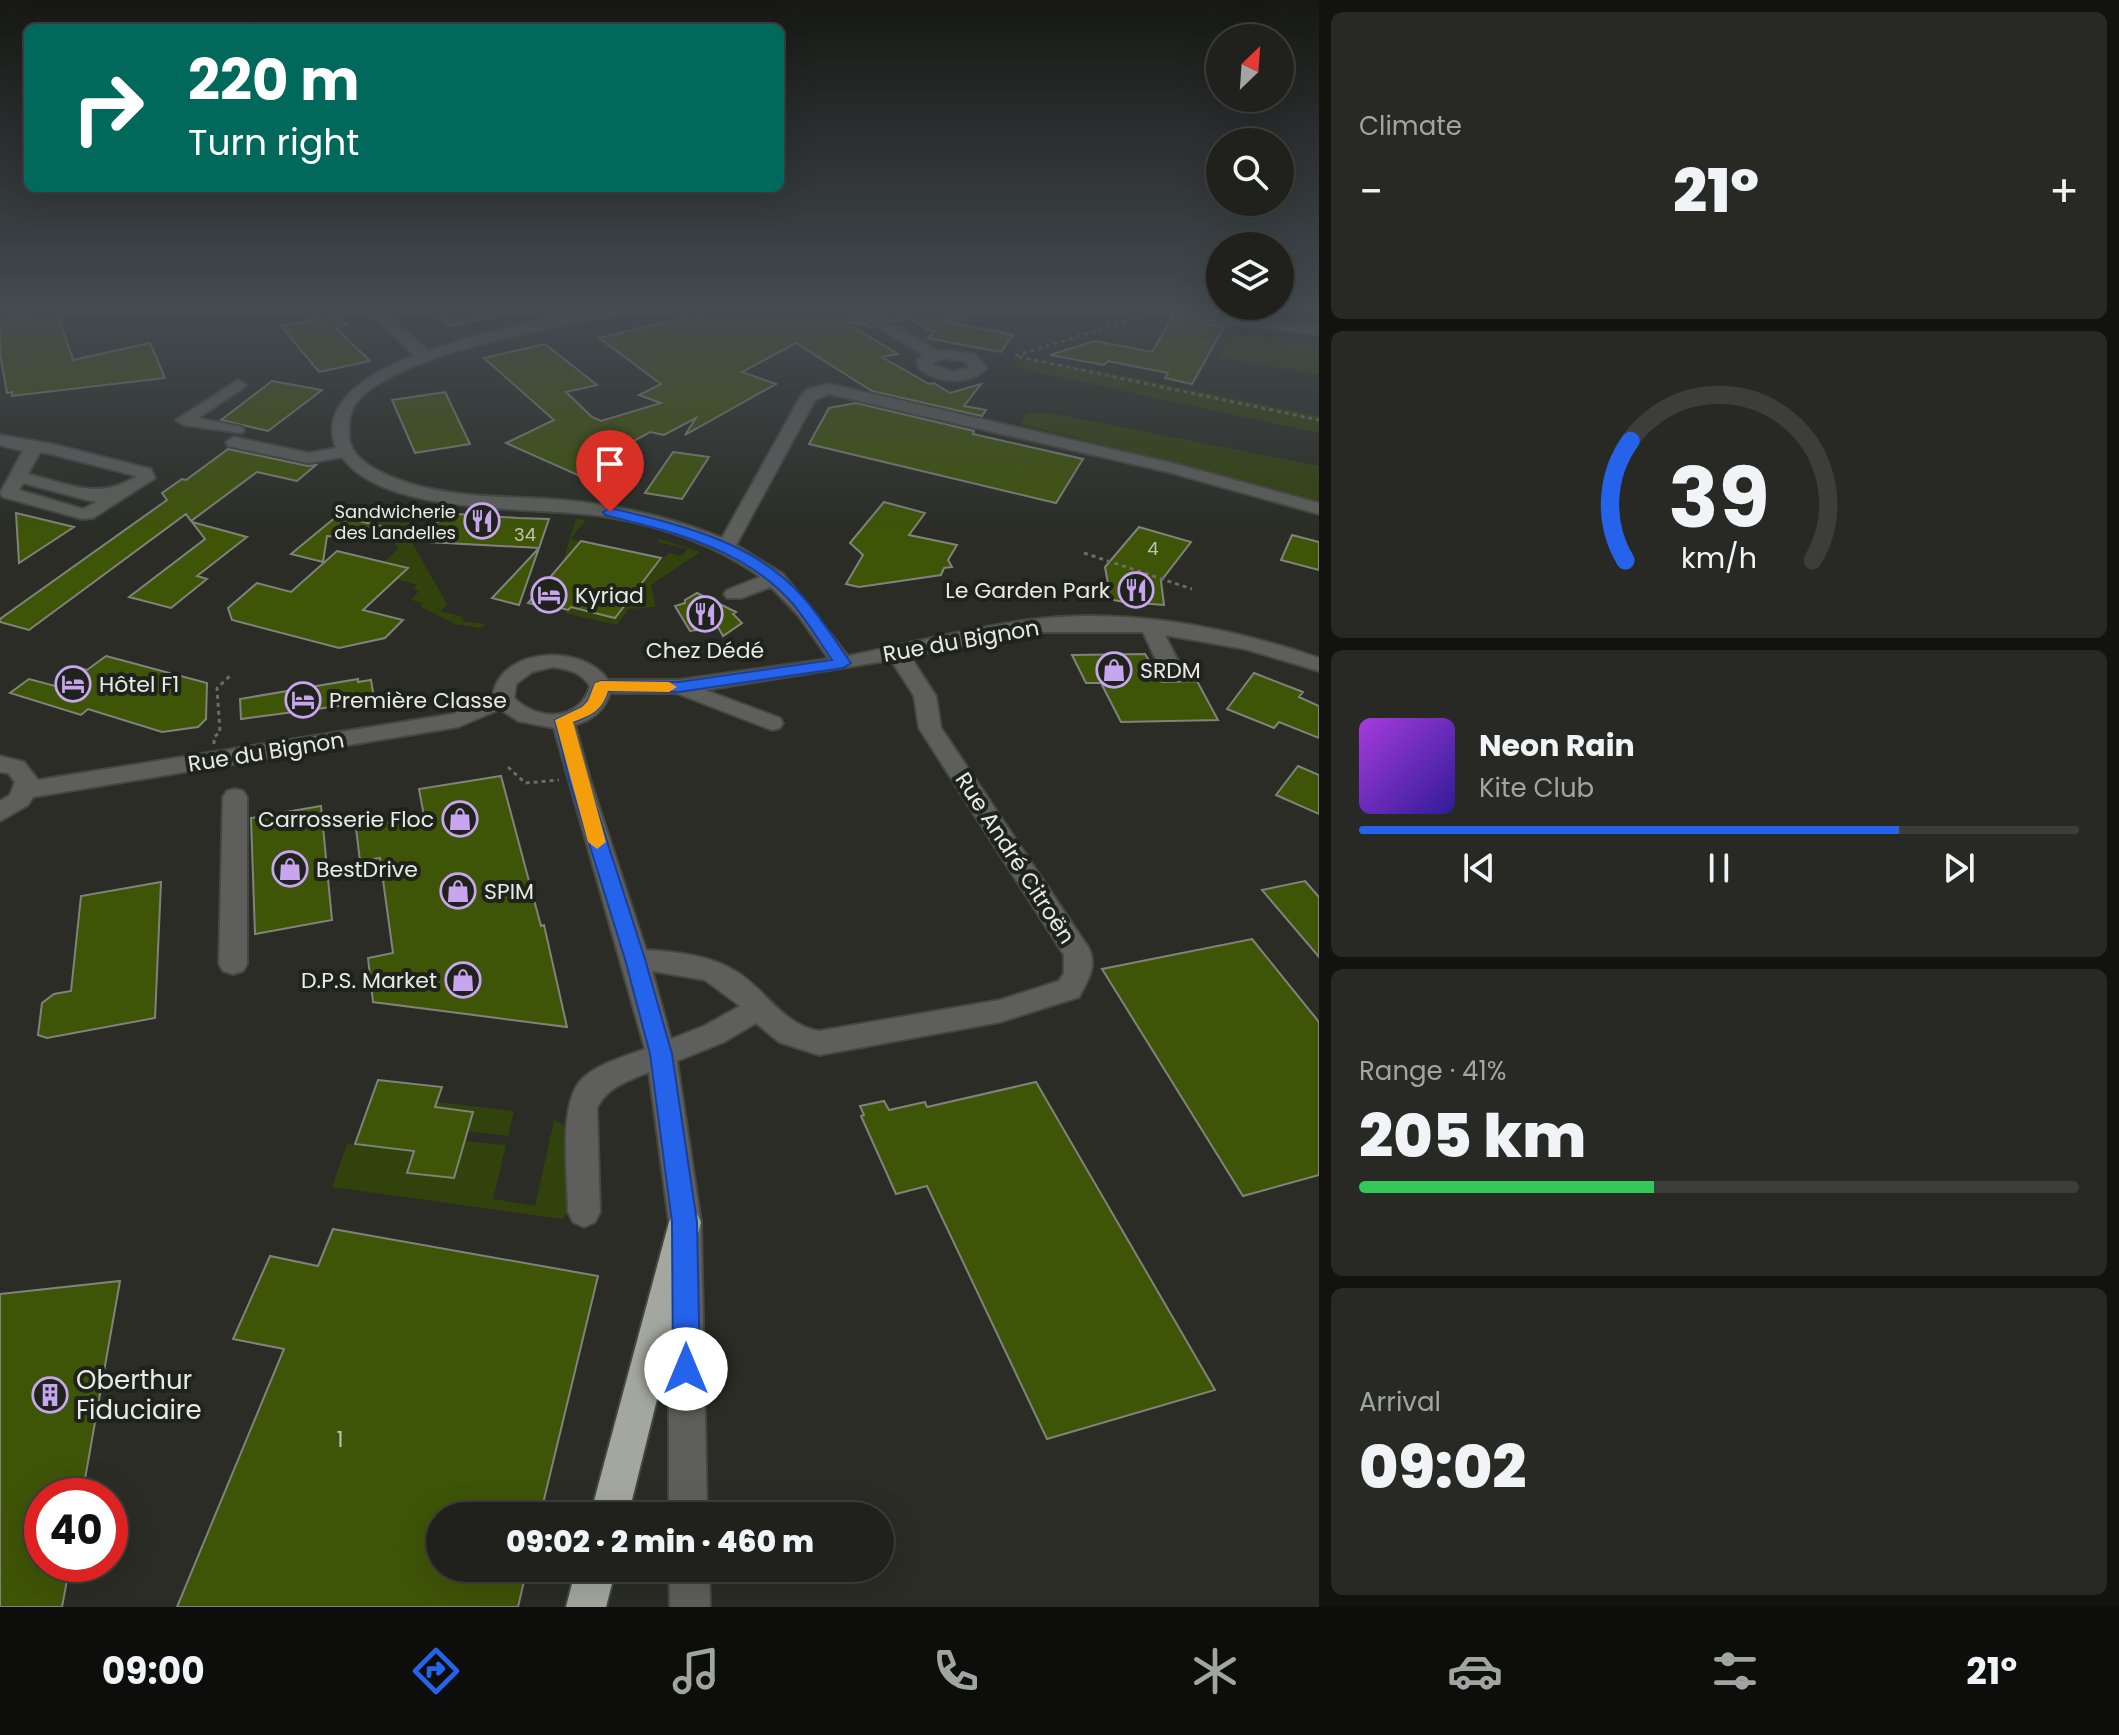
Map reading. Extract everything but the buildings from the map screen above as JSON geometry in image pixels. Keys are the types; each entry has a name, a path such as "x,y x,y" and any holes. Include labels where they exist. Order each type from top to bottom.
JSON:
{"highway":[{"path":"613,1502 685,1222"},
{"path":"586,1607 592,1582"}],"street":[{"path":"370,384 352,399 339,423 339,437 347,451 380,478 421,492 462,500 610,512 667,526 725,547 776,578 798,600 843,663"},
{"path":"238,385 184,420 309,458 347,451"},
{"path":"725,547 808,397 814,392 829,389 1161,465 1319,509"},
{"path":"0,440 26,444 52,449 145,473 146,478 116,498 92,505 15,480 32,451 26,444"},
{"path":"734,594 776,578"},
{"name":"Rue du Bignon","path":"601,686 679,687 843,663 1030,626 1084,623 1208,634 1319,665"},
{"path":"1151,628 1173,673"},
{"name":"Rue André Citroën","path":"635,959 706,969 727,979 787,1036 804,1042 819,1043 1000,1011 1069,989 1078,974 1078,954 930,728 925,696 897,652"},
{"path":"538,663 579,665 590,671 601,686 596,703 588,710 563,720 532,720 509,708 503,699 506,681 513,673 538,663"},
{"path":"679,687 772,723"},
{"name":"Rue du Bignon","path":"26,790 458,720 503,699"},
{"path":"563,720 661,1054 685,1222 688,1502"},
{"path":"0,764 16,767 24,773 27,781 20,799 0,813"},
{"path":"233,964 235,797"},
{"path":"584,1212 582,1108 591,1089 608,1076 726,1028 759,1008"},
{"path":"689,1582 690,1607"}],"path":[{"path":"1148,384 1319,420"},
{"path":"1084,553 1192,589"},
{"path":"213,761 214,737 220,732 217,688 231,675"},
{"path":"508,767 525,783 578,779"}],"green space":[{"path":"1091,384 1164,384 1319,416 1319,433"},
{"path":"1027,413 1050,413 1319,466 1319,503 1204,470 1020,424"},
{"path":"345,510 401,523 417,521 409,537 447,604 440,611 464,617 462,621 486,624 480,628 455,624 421,607 423,603 411,600 419,591 413,589 417,585 396,579 407,569 384,562 398,549 387,528 337,516"},
{"path":"576,519 586,520 571,538 649,573 669,553 681,556 688,549 658,542 659,539 700,552 651,585 656,607 629,609 617,625 565,613 571,607 615,617 628,601 562,564"},
{"path":"437,1102 514,1111 508,1136 467,1131 473,1112 435,1107"},
{"path":"554,1120 565,1126 572,1201 571,1208 562,1219 332,1187 347,1144 414,1151 408,1173 454,1178 465,1141 506,1145 493,1199 535,1206"}],"slow traffic":[{"path":"597,842 563,720 577,716 596,703 601,686 669,687"}],"place":[{"name":"Sandwicherie des Landelles","path":"482,521"},
{"name":"Le Garden Park","path":"1136,590"},
{"name":"Kyriad","path":"549,595"},
{"name":"Chez Dédé","path":"705,614"},
{"name":"SRDM","path":"1114,670"},
{"name":"Hôtel F1","path":"73,684"},
{"name":"Première Classe","path":"303,700"},
{"name":"Carrosserie Floc","path":"460,819"},
{"name":"BestDrive","path":"290,869"},
{"name":"SPIM","path":"458,891"},
{"name":"D.P.S. Market","path":"463,980"},
{"name":"Oberthur Fiduciaire","path":"50,1395"}],"route":[{"path":"610,512 680,530 725,547 759,566 798,600 843,663 679,687 601,686 596,703 577,716 563,720 661,1054 685,1222 686,1369"}]}
